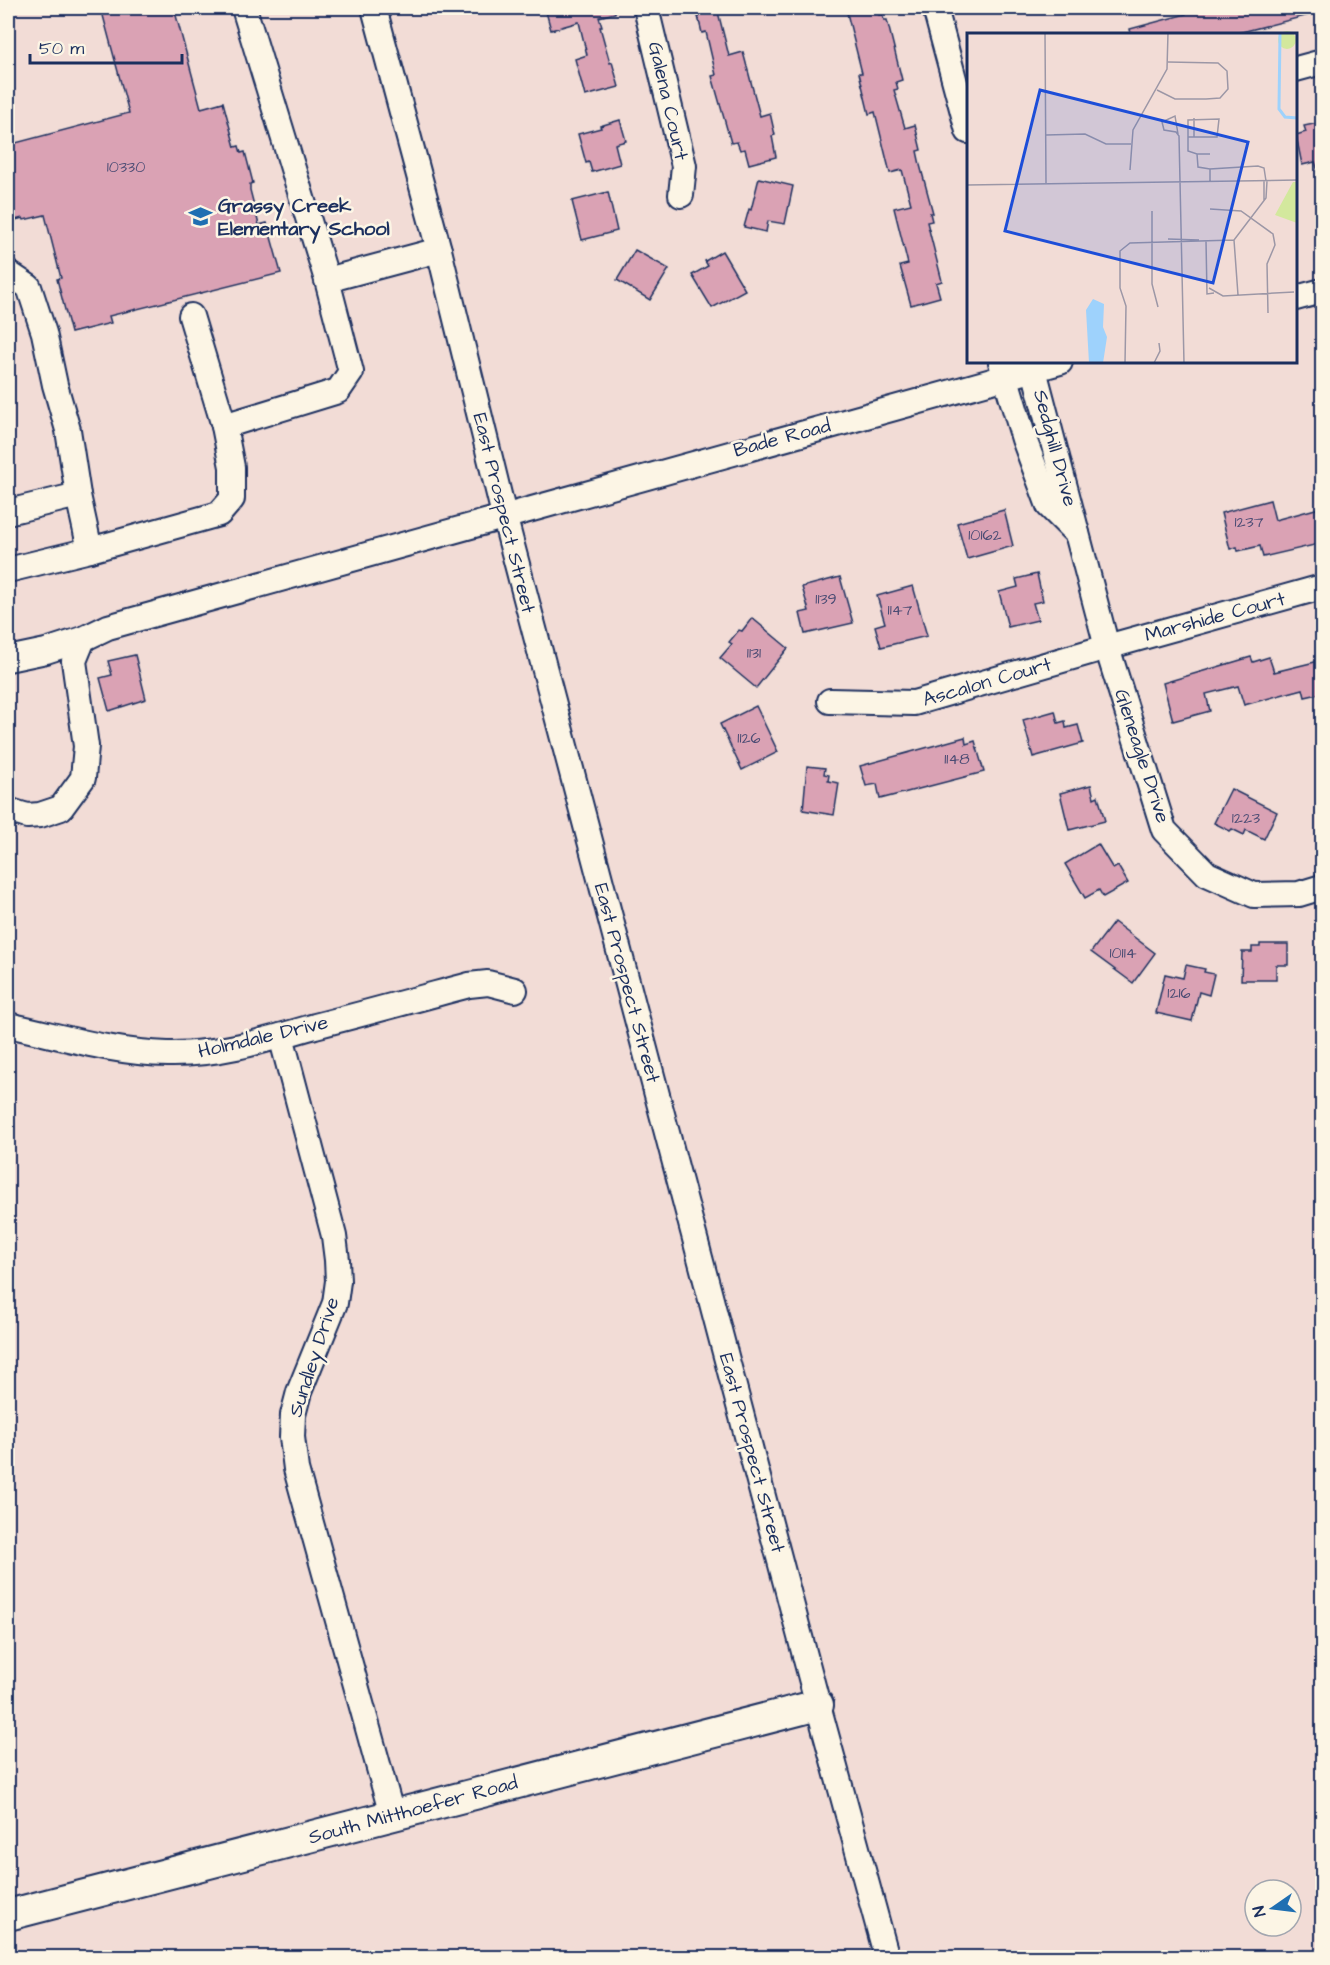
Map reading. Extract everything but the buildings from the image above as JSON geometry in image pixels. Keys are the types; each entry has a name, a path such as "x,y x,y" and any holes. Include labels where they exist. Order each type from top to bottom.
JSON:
{"main road":[{"name":"South Mitthoefer Road","path":"8,1915 818,1705"}],"street":[{"path":"224,426 339,391 351,372 327,280 244,8"},
{"name":"East Prospect Street","path":"374,8 439,250 504,515 887,1958"},
{"name":"Galena Court","path":"646,8 684,166 681,195"},
{"path":"935,8 967,125"},
{"path":"1297,69 1323,62"},
{"path":"327,280 439,250"},
{"path":"8,273 29,287 44,333 55,385 68,430 78,495 90,550"},
{"path":"1297,298 1323,291"},
{"path":"8,570 219,514 232,500 232,467 224,426 191,316"},
{"name":"Bade Road","path":"8,659 46,651 82,639 108,627 422,541 1003,369 1051,363"},
{"name":"Sedghill Drive","path":"1033,365 1107,647"},
{"name":"Sedghill Drive","path":"1003,369 1024,440 1049,506 1077,534"},
{"path":"8,512 78,495"},
{"name":"Marshide Court","path":"1107,647 1323,587"},
{"path":"8,810 27,816 40,815 61,808 83,778 86,746 74,661 82,639"},
{"name":"Ascalon Court","path":"830,701 914,703 1107,647"},
{"name":"Gleneagle Drive","path":"1107,647 1164,830 1208,874 1254,895 1299,894 1323,887"},
{"name":"Holmdale Drive","path":"8,1025 103,1047 166,1054 209,1052 281,1036 469,985 488,983 515,990"},
{"name":"Sundley Drive","path":"281,1036 333,1236 338,1281 334,1303 299,1392 293,1415 292,1437 296,1469 392,1815"}],"place":[{"name":"Grassy Creek Elementary School","path":"200,217"}]}
